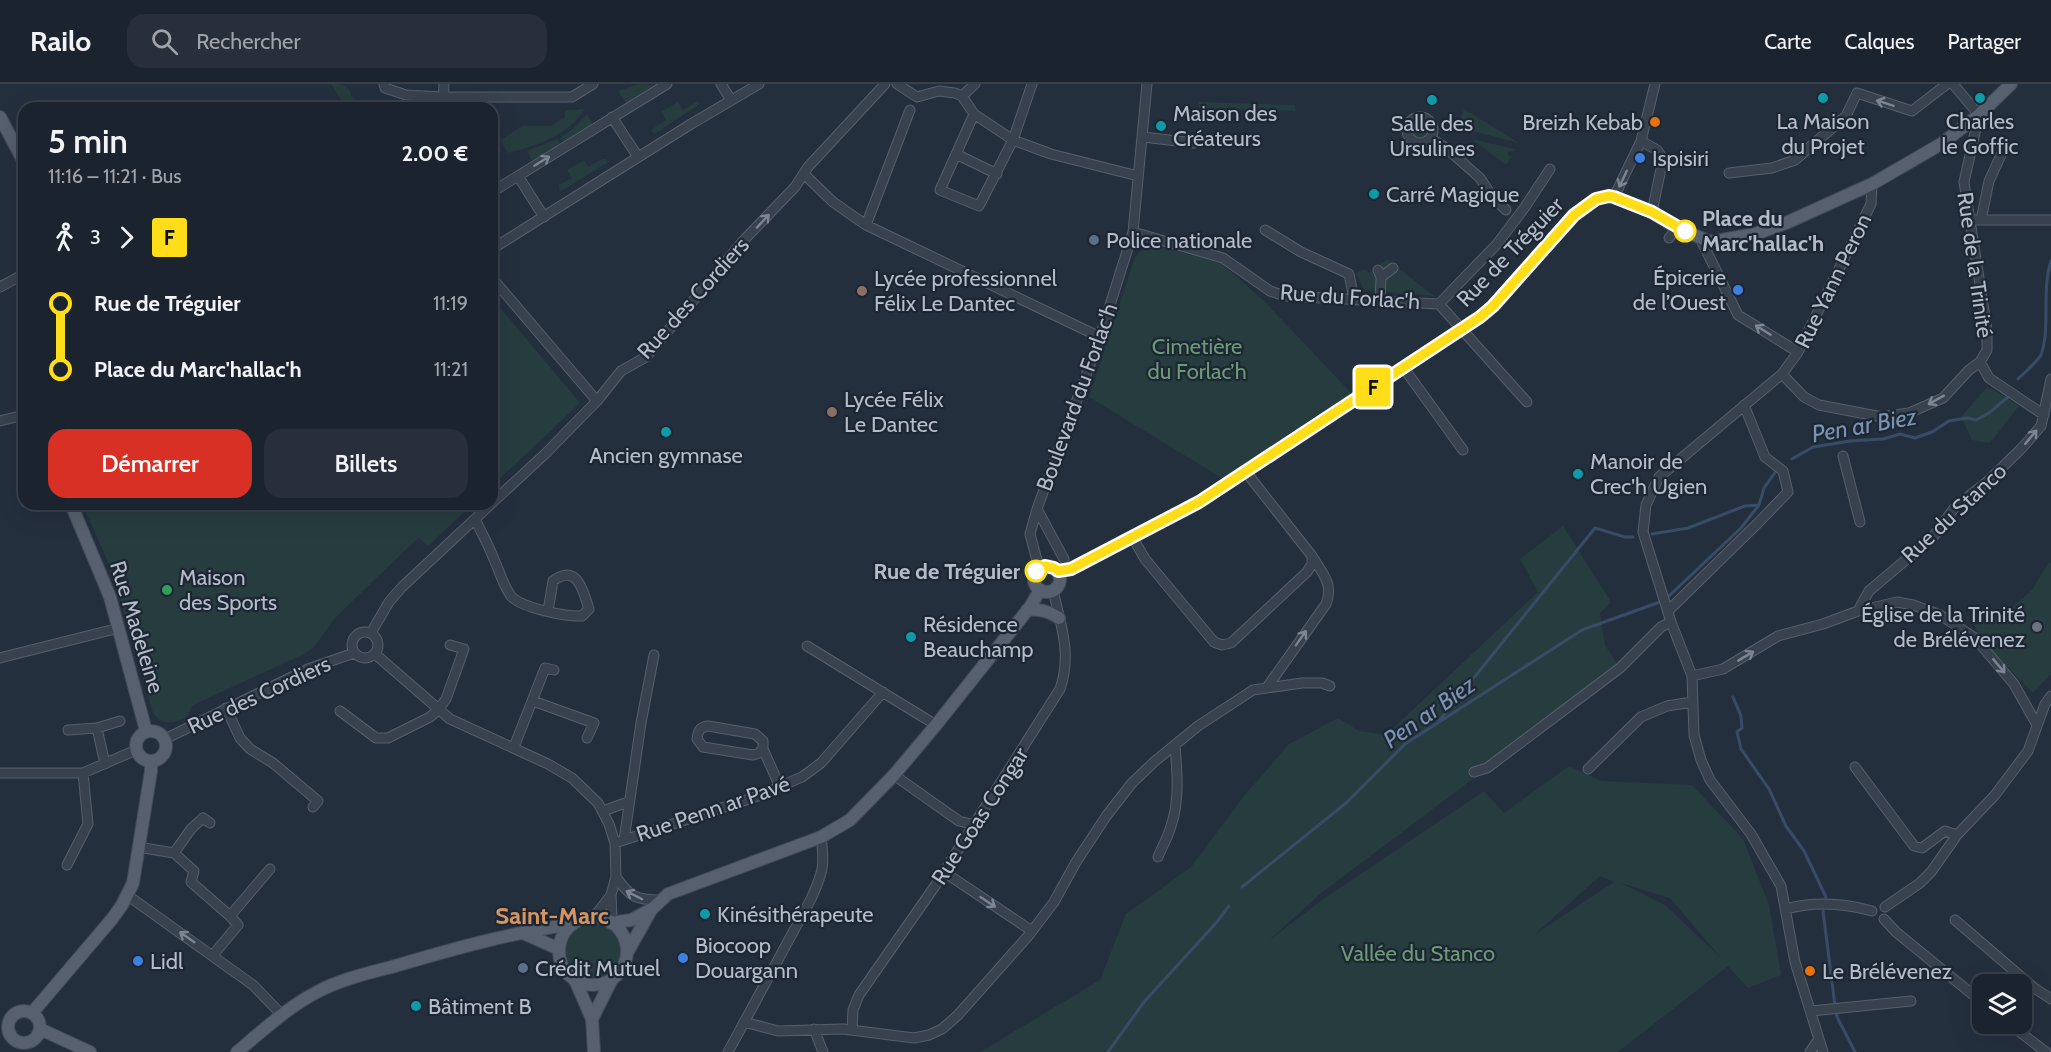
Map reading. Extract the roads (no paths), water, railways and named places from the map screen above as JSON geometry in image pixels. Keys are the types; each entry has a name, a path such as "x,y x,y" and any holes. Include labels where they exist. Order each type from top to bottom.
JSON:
{"main road":[{"path":"1614,197 1652,212 1702,243 1755,234 1786,223 1872,183 1941,144 1979,115 2011,84"},
{"path":"0,117 18,151"},
{"name":"Rue de Tréguier","path":"1058,571 1071,569 1199,502 1462,328 1493,306 1581,209 1603,196 1614,197"},
{"name":"Rue Madeleine","path":"74,510 110,597 146,731"},
{"path":"1050,566 1058,571 1060,582 1053,590 1047,592 1035,585 1034,577 1039,568 1050,566"},
{"path":"611,922 631,920 680,889 821,837 857,814 936,725 1027,610 1040,590"},
{"path":"1027,610 1047,611 1059,618"},
{"path":"146,731 157,732 165,739 166,748 163,756 151,761 143,759 136,750 137,739 146,731"},
{"path":"32,1013 112,919 133,883 151,761"},
{"path":"592,1019 612,979 625,964 627,953 656,905"},
{"path":"612,979 593,985 584,984 567,974 562,966 559,949 561,939 573,924 582,919 592,917 604,919 611,922 623,936 627,953"},
{"path":"237,1052 282,1015 318,992 351,978 546,927 573,924"},
{"path":"523,933 559,949"},
{"path":"575,980 592,1019 594,1052"},
{"path":"23,1011 32,1013 38,1020 40,1029 36,1037 29,1042 20,1042 10,1034 9,1023 14,1015 23,1011"},
{"path":"40,1029 90,1052"}],"street":[{"path":"384,84 385,88 406,95 443,97 572,97 593,84"},
{"path":"443,102 444,84"},
{"path":"498,188 667,84"},
{"path":"721,84 731,100"},
{"path":"498,245 759,84"},
{"name":"Rue des Cordiers","path":"498,498 597,401 621,371 646,357 743,241 795,187 808,167 885,84"},
{"path":"897,84 916,97 939,91 962,96 974,114 1013,140 1052,154 1138,176"},
{"path":"962,96 975,84"},
{"path":"974,114 940,190 979,206 1013,140 1032,84"},
{"name":"Boulevard du Forlac'h","path":"1064,559 1037,509 1100,337 1133,232 1147,84"},
{"path":"1614,197 1641,141 1655,84"},
{"path":"1729,173 1772,168 1795,160 1846,116 1857,93 1911,111 1947,84"},
{"path":"1953,84 1979,115"},
{"path":"866,225 910,110"},
{"name":"Rue de la Trinité","path":"1979,115 1964,182 1987,330 1987,350 1980,362 1989,378 2046,414"},
{"path":"612,117 638,157"},
{"path":"1143,137 1194,143"},
{"path":"1430,138 1446,148 1480,178 1491,195 1512,215"},
{"path":"1641,141 1657,150 1663,159 1652,212"},
{"path":"1981,220 1989,181 2002,153"},
{"path":"956,154 997,174"},
{"path":"1438,304 1497,244 1512,215 1550,169"},
{"path":"804,174 833,202 866,225 1100,337"},
{"path":"518,176 544,217"},
{"name":"Rue Yann Peron","path":"1668,611 1643,532 1646,505 1659,477 1782,374 1798,352 1871,204 1872,183"},
{"path":"1970,220 2051,220"},
{"path":"1669,238 1677,228"},
{"path":"1265,230 1301,252 1349,274 1354,299"},
{"name":"Rue du Forlac'h","path":"1133,232 1223,258 1270,291 1285,296 1438,304 1527,402"},
{"path":"1702,243 1738,315 1798,352"},
{"path":"1380,301 1379,273 1393,268"},
{"path":"0,287 18,277"},
{"path":"498,285 597,401"},
{"path":"1782,374 1804,397 1819,405 1882,417 1909,413 1943,398 1969,370 1980,362"},
{"path":"1403,367 1463,450"},
{"name":"Rue du Stanco","path":"1858,611 1869,591 1933,537 1955,507 1988,481 2022,449 2041,426 2046,414 2051,379"},
{"path":"1744,405 1765,457 1783,471 1788,492 1668,611 1692,676 1694,735 1701,760 1710,780 1751,834 1782,886 1795,962 1823,1052"},
{"path":"0,421 18,416"},
{"path":"1843,456 1860,522"},
{"path":"1246,472 1312,556 1329,585 1326,604 1268,686"},
{"name":"Boulevard du Forlac'h","path":"1037,509 1030,534 1039,568"},
{"name":"Rue des Cordiers","path":"371,633 389,602 402,587 485,510"},
{"path":"475,519 512,597 519,602 548,611 582,616 589,609 578,581 571,575 561,575 553,582 548,611"},
{"path":"1133,538 1145,559 1214,642 1222,645 1231,643 1307,572 1312,556"},
{"name":"Rue Goas Congar","path":"852,1030 853,1010 859,995 975,825 1060,689 1067,656 1053,590"},
{"path":"1692,676 1723,669 1779,636 1858,611 1897,602 1940,615 1975,638 2014,684 2037,725"},
{"path":"1474,772 1487,768 1620,668 1661,627 1671,622"},
{"path":"0,658 119,628"},
{"path":"360,633 371,633 378,642 375,654 364,658 354,653 352,646 354,638 360,633"},
{"path":"340,711 376,738 388,738 430,717 446,699 464,649 450,645"},
{"path":"807,646 936,725"},
{"name":"Rue des Cordiers","path":"165,739 308,669 354,653"},
{"path":"375,654 450,719 514,747 572,778 598,803 619,842"},
{"path":"611,922 611,895 616,877 619,842 654,655"},
{"path":"514,747 545,668 554,670"},
{"path":"744,1022 778,1030 852,1030 914,1038 942,1029 958,1015 1032,932 1054,902 1107,814 1132,783 1175,744 1253,690 1268,686 1317,683 1330,686"},
{"name":"Rue Penn ar Pavé","path":"619,842 780,787 801,777 821,763 883,692"},
{"path":"1885,907 1920,883 1931,872 1957,835 1995,795 2028,751 2045,704 2051,696"},
{"path":"533,701 594,723 587,738"},
{"path":"1588,769 1641,717 1667,706 1692,702"},
{"path":"2028,706 2045,704"},
{"path":"226,708 240,738 250,749 273,763 318,801 313,807"},
{"path":"68,730 97,728 120,721"},
{"path":"763,749 753,755 704,747 697,740 698,731 708,726 755,734 763,741 763,749 780,787"},
{"path":"97,728 105,764"},
{"path":"1158,857 1172,824 1176,800 1178,780 1175,744"},
{"path":"0,773 83,773 136,750"},
{"path":"1855,767 1914,846 1922,848 1945,831 1957,835"},
{"path":"67,865 88,824 83,773"},
{"path":"894,775 959,821 975,825"},
{"path":"603,811 628,802"},
{"path":"174,853 191,829 203,818 210,823"},
{"path":"728,1052 820,879 824,862 821,837"},
{"path":"138,847 174,853 194,871 191,882 238,925 213,955"},
{"path":"230,916 270,868"},
{"path":"944,872 1032,932"},
{"path":"616,877 630,895 656,905"},
{"path":"127,895 254,985 282,1015"},
{"path":"592,917 611,895"},
{"path":"1786,909 1820,903 1847,904 1872,911"},
{"path":"1872,911 1875,906 1885,907"},
{"path":"1884,920 1887,916 1885,907"},
{"path":"1872,911 1875,919 1884,920 1972,994"},
{"path":"1955,920 2033,987 2051,999"},
{"path":"1811,1011 1911,1001"},
{"path":"814,1029 823,1052"},
{"path":"2022,1034 2046,1052"},
{"path":"1810,1052 1819,1039"}],"waterway":[{"path":"2018,379 2041,355 2044,344 2048,273 2051,261"},
{"name":"Pen ar Biez","path":"1792,459 1813,447 1883,439 1900,434 1915,438 1932,432 1949,421 1967,418 1976,420 1989,413 2008,397"},
{"name":"Pen ar Biez","path":"1669,596 1741,528 1759,505 1764,488 1776,471"},
{"path":"1652,534 1688,528 1745,506 1759,505"},
{"path":"1439,721 1595,528 1625,537 1633,537"},
{"name":"Pen ar Biez","path":"1242,887 1346,803 1405,744 1582,630 1660,602"},
{"path":"1733,697 1741,716 1742,728 1737,732 1741,749 1769,789 1786,826 1804,851 1826,897"},
{"name":"Pen ar Biez","path":"1108,1052 1144,1002 1229,906"},
{"path":"1823,911 1835,1006"},
{"path":"1836,1011 1855,1052"}],"place":[{"name":"La Maison du Projet","path":"1823,98"},
{"name":"Charles le Goffic","path":"1980,98"},
{"name":"Salle des Ursulines","path":"1432,100"},
{"name":"Breizh Kebab","path":"1655,122"},
{"name":"Maison des Créateurs","path":"1161,126"},
{"name":"Ispisiri","path":"1640,158"},
{"name":"Carré Magique","path":"1374,194"},
{"name":"Place du Marc'hallac'h","path":"1685,231"},
{"name":"Police nationale","path":"1094,240"},
{"name":"Épicerie de l’Ouest","path":"1738,290"},
{"name":"Lycée professionnel Félix Le Dantec","path":"862,291"},
{"name":"Lycée Félix Le Dantec","path":"832,412"},
{"name":"Ancien gymnase","path":"666,432"},
{"name":"Manoir de Crec'h Ugien","path":"1578,474"},
{"name":"Rue de Tréguier","path":"1036,571"},
{"name":"Maison des Sports","path":"167,590"},
{"name":"Église de la Trinité de Brélévenez","path":"2037,627"},
{"name":"Résidence Beauchamp","path":"911,637"},
{"name":"Kinésithérapeute","path":"705,914"},
{"name":"Biocoop Douargann","path":"683,958"},
{"name":"Lidl","path":"138,961"},
{"name":"Crédit Mutuel","path":"523,968"},
{"name":"Le Brélévenez","path":"1810,971"},
{"name":"Bâtiment B","path":"416,1006"}],"district":[{"name":"Saint-Marc","path":"552,915"}],"park label":[{"name":"Cimetière du Forlac’h","path":"1197,358"},
{"name":"Vallée du Stanco","path":"1418,953"}]}
